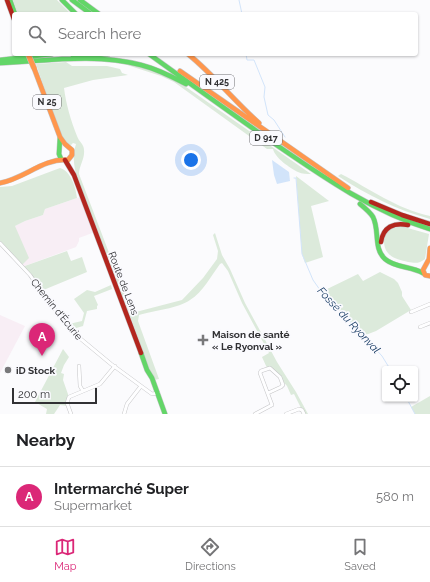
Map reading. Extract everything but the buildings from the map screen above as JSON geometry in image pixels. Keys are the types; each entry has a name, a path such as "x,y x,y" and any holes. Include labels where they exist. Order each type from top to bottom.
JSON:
{"main road":[{"path":"7,0 12,14"},
{"path":"10,0 14,12"},
{"path":"62,0 74,12"},
{"path":"72,0 88,12"},
{"path":"80,0 96,12"},
{"name":"N 25","path":"29,56 60,137 67,146"},
{"path":"0,62 39,56"},
{"path":"0,62 81,56"},
{"name":"D 917","path":"152,56 332,183 387,214 430,230"},
{"name":"D 917","path":"159,56 338,182 366,199 402,215 430,224"},
{"name":"N 425","path":"190,56 205,68 245,111 282,143"},
{"name":"N 425","path":"0,62 81,59 110,59 128,61 149,66 202,92"},
{"name":"N 25","path":"60,137 60,149"},
{"path":"63,159 59,154 60,149 67,146 72,151 72,171"},
{"path":"0,183 11,181 51,161 71,158"},
{"name":"Route de Lens","path":"63,159 72,171 164,414"},
{"path":"332,183 338,190 365,207 372,214 376,226 378,247 384,258 392,263 415,268 426,276 430,276"},
{"path":"428,263 415,266 388,258 381,246 381,236 387,228 396,224 405,224 430,230"},
{"path":"423,273 423,268 428,263 430,248"}],"street":[{"name":"Chemin d'Écurie","path":"0,243 21,266 76,335 141,386 152,394 156,394"},
{"path":"411,312 430,304"},
{"path":"420,327 430,323"},
{"path":"79,366 80,386 82,391"},
{"path":"71,414 68,406 68,399 71,395 100,384 115,366"},
{"path":"255,414 266,411 273,404 268,393 260,373 261,371 270,368 280,377 283,385 268,393"},
{"path":"124,414 127,404 141,386"},
{"path":"286,414 299,409 301,409 304,414"}],"shaded area":[{"path":"80,197 89,214 95,232 79,238 76,247 22,267 15,226 43,215 45,209"},
{"path":"0,315 25,326 0,373"}],"green space":[{"path":"13,0 57,0 69,12 17,12"},
{"path":"66,62 72,66 107,66 120,69 122,73 128,75 93,80 64,88 67,106 73,124 78,138 84,148 84,156 79,174 132,313 182,300 203,278 217,259 218,251 213,235 215,233 222,255 245,303 277,362 308,414 304,414 294,394 291,395 287,386 272,369 267,368 262,357 269,353 242,303 228,271 222,263 195,297 185,303 173,307 139,315 138,321 159,379 154,380 77,179 74,161 76,144 73,143 71,145 65,143 59,131 36,64"},
{"path":"127,63 154,70 176,80 311,174 301,173 291,168 277,156 273,149 267,149 174,82 161,76 124,64"},
{"path":"60,168 70,176 77,198 45,209 43,215 15,226 29,258 21,266 0,243 0,187 12,186"},
{"path":"341,174 395,204 430,216 430,219 406,211 371,196 338,176"},
{"path":"296,176 329,201 311,206 323,257 305,263 302,254"},
{"path":"404,227 429,234 425,259 421,262 413,263 392,257 384,246 384,237 388,231 393,228"},
{"path":"67,251 71,261 82,257 87,272 41,291 22,267"},
{"path":"380,272 394,279 398,283 402,296 411,310 376,331 363,336 321,292 358,274 363,281"},
{"path":"111,285 112,289 94,296 98,305 97,309 87,311 83,326 73,329 69,324 82,321 84,313 74,299 87,290 95,292"},
{"path":"63,349 69,357 61,373 64,374 63,380 69,397 68,406 60,405 54,414 46,414 47,409 35,402"},
{"path":"430,396 430,414 415,414 411,407"}],"water":[{"path":"272,160 289,172 290,181 277,184"}],"waterway":[{"name":"Fossé du Ryonval","path":"239,0 242,12"},
{"name":"Fossé du Ryonval","path":"246,56 247,60 254,60 265,87 264,97 268,115 274,120 285,137"},
{"name":"Fossé du Ryonval","path":"294,178 296,178 302,254 313,280 325,297 382,356 388,366"},
{"name":"Fossé du Ryonval","path":"409,402 415,414"}],"traffic: fast":[{"path":"10,0 14,12"},
{"path":"62,0 74,12"},
{"path":"72,0 88,12"},
{"path":"80,0 96,12"},
{"path":"0,60 35,56"},
{"path":"152,56 278,146 351,194 389,214 430,229"},
{"path":"0,63 70,59 106,59 124,61 164,73 186,84"},
{"path":"60,138 59,154 61,159"},
{"path":"360,204 373,217 381,255 393,264 423,273"},
{"path":"141,353 165,414"}],"traffic: slow":[{"path":"29,56 34,68"},
{"path":"190,56 259,123"},
{"path":"0,183 9,181 50,162 68,160 72,155 72,150 60,137 34,68"},
{"path":"180,71 348,188"},
{"path":"430,248 429,259 423,270 425,275 430,276"}],"traffic: jam":[{"path":"7,0 12,14"},
{"path":"65,160 74,175 141,353"},
{"path":"371,202 402,215 430,224"},
{"path":"381,242 384,233 390,227 398,224 408,225"}],"place":[{"name":"Maison de santé « Le Ryonval »","path":"203,340"},
{"name":"Intermarché Super","path":"42,356"},
{"name":"iD Stock","path":"8,370"}]}
